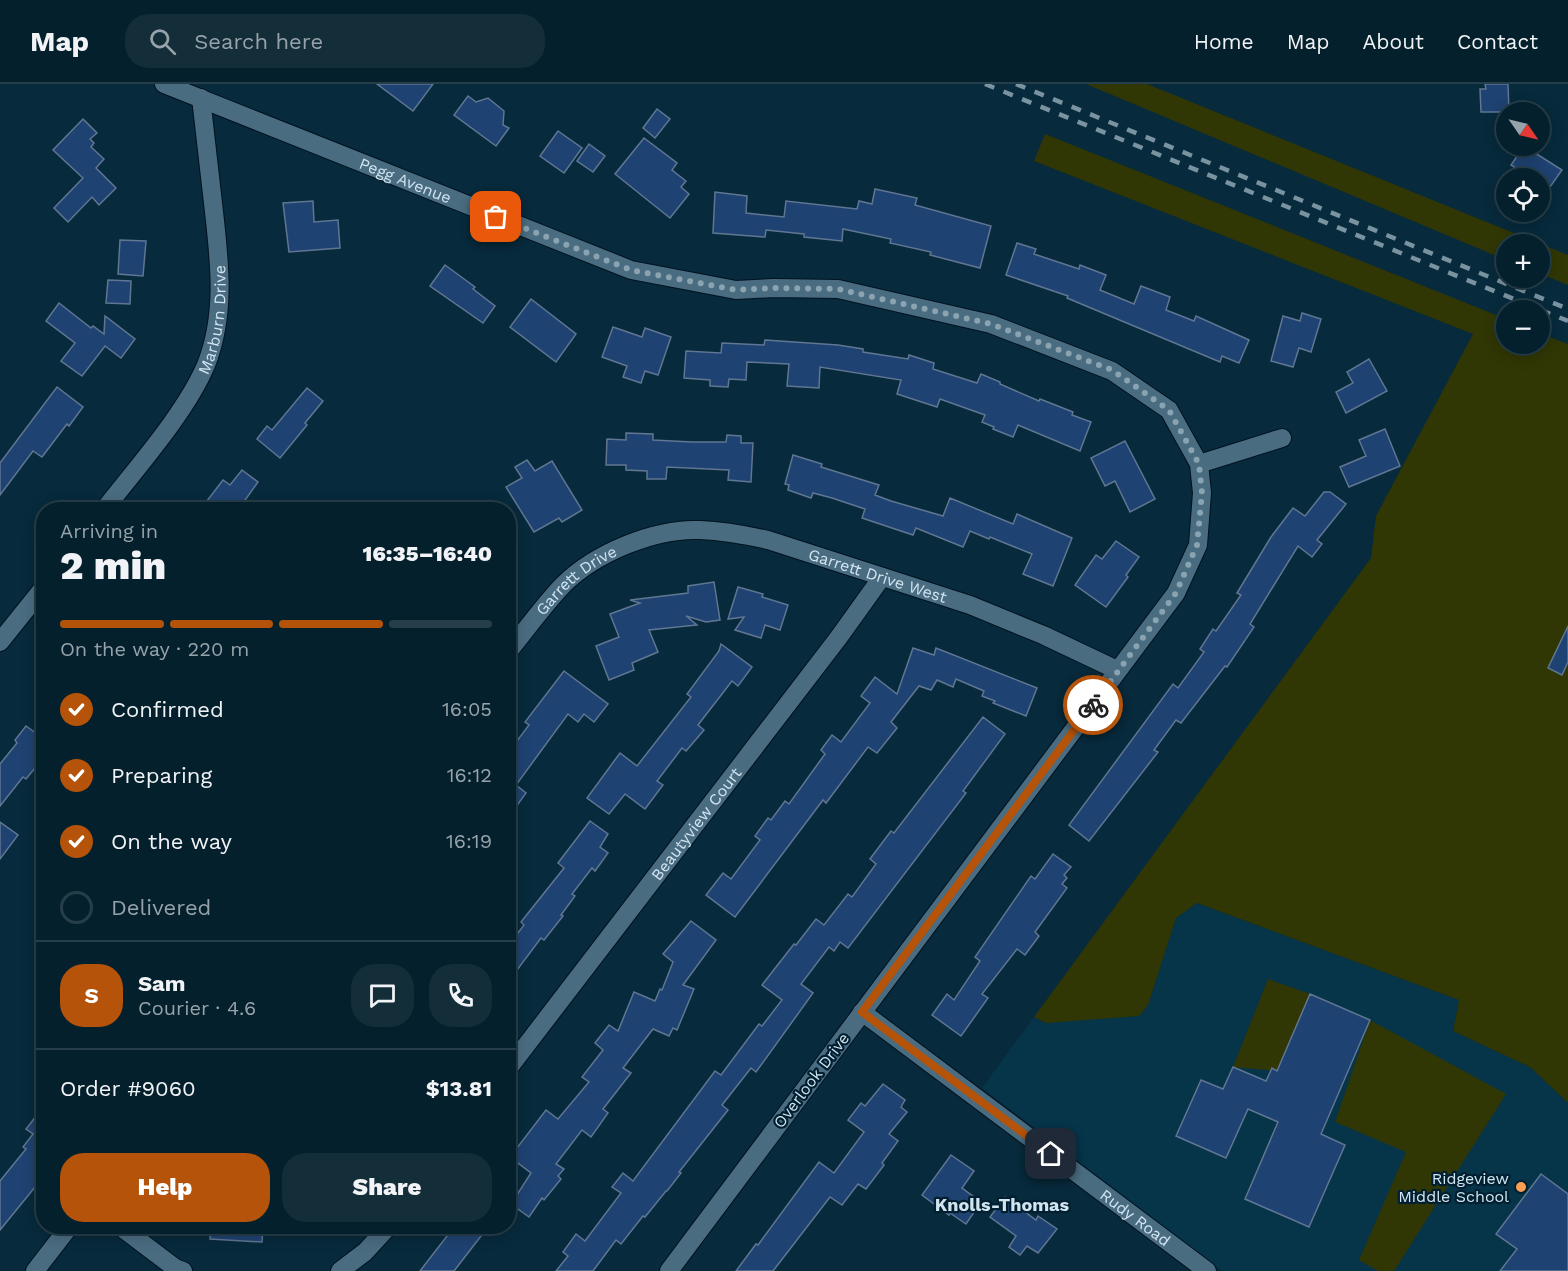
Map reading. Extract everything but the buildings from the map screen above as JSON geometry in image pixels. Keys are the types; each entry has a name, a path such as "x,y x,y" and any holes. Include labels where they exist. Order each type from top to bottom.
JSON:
{"street":[{"name":"Pegg Avenue","path":"164,84 631,270 736,290 838,289 991,324 1112,370 1169,410 1199,464"},
{"name":"Marburn Drive","path":"110,502 184,405 205,367 214,343 219,317 220,277 201,99"},
{"path":"1199,464 1282,438"},
{"name":"Overlook Drive","path":"669,1271 1176,593 1197,545 1202,493 1199,464"},
{"name":"Garrett Drive West","path":"628,544 666,533 698,530 734,533 768,540 970,605 1043,635 1117,670"},
{"name":"Garrett Drive","path":"516,642 564,584 606,553 628,544"},
{"name":"Beautyview Court","path":"516,1060 839,637 882,577"},
{"path":"0,642 36,597"},
{"name":"Rudy Road","path":"862,1012 1207,1271"},
{"path":"35,1271 64,1234"},
{"path":"130,1234 175,1268 183,1271"},
{"path":"340,1271 365,1252 382,1234"}],"shaded area":[{"path":"1197,903 1459,1000 1453,1031 1530,1067 1568,1103 1568,1271 1222,1271 982,1088 1034,1017 1046,1023 1148,1004 1176,918"}],"green space":[{"path":"1086,84 1147,84 1516,234 1496,234 1496,256"},
{"path":"1045,134 1496,315 1496,354 1550,354 1550,337 1568,344 1568,1103 1530,1067 1453,1031 1459,1000 1197,903 1176,918 1148,1005 1139,1016 1046,1023 1034,1017 1371,558 1376,516 1473,334 1034,161"},
{"path":"1550,248 1568,255 1568,285 1550,278"},
{"path":"1268,979 1310,994 1277,1071 1233,1067"},
{"path":"1370,1020 1506,1094 1394,1271 1378,1271 1359,1260 1406,1152 1335,1122"}],"railway":[{"path":"985,84 1568,321"},
{"path":"1016,84 1568,309"}],"way so far":[{"path":"496,217 631,270 736,290 838,289 991,324 1112,370 1169,410 1199,464 1202,493 1197,545 1176,593 1093,705"}],"place":[{"name":"Ridgeview Middle School","path":"1521,1187"}],"district":[{"name":"Knolls-Thomas","path":"1002,1205"}],"route":[{"path":"1051,1154 862,1012 1093,705"}]}
